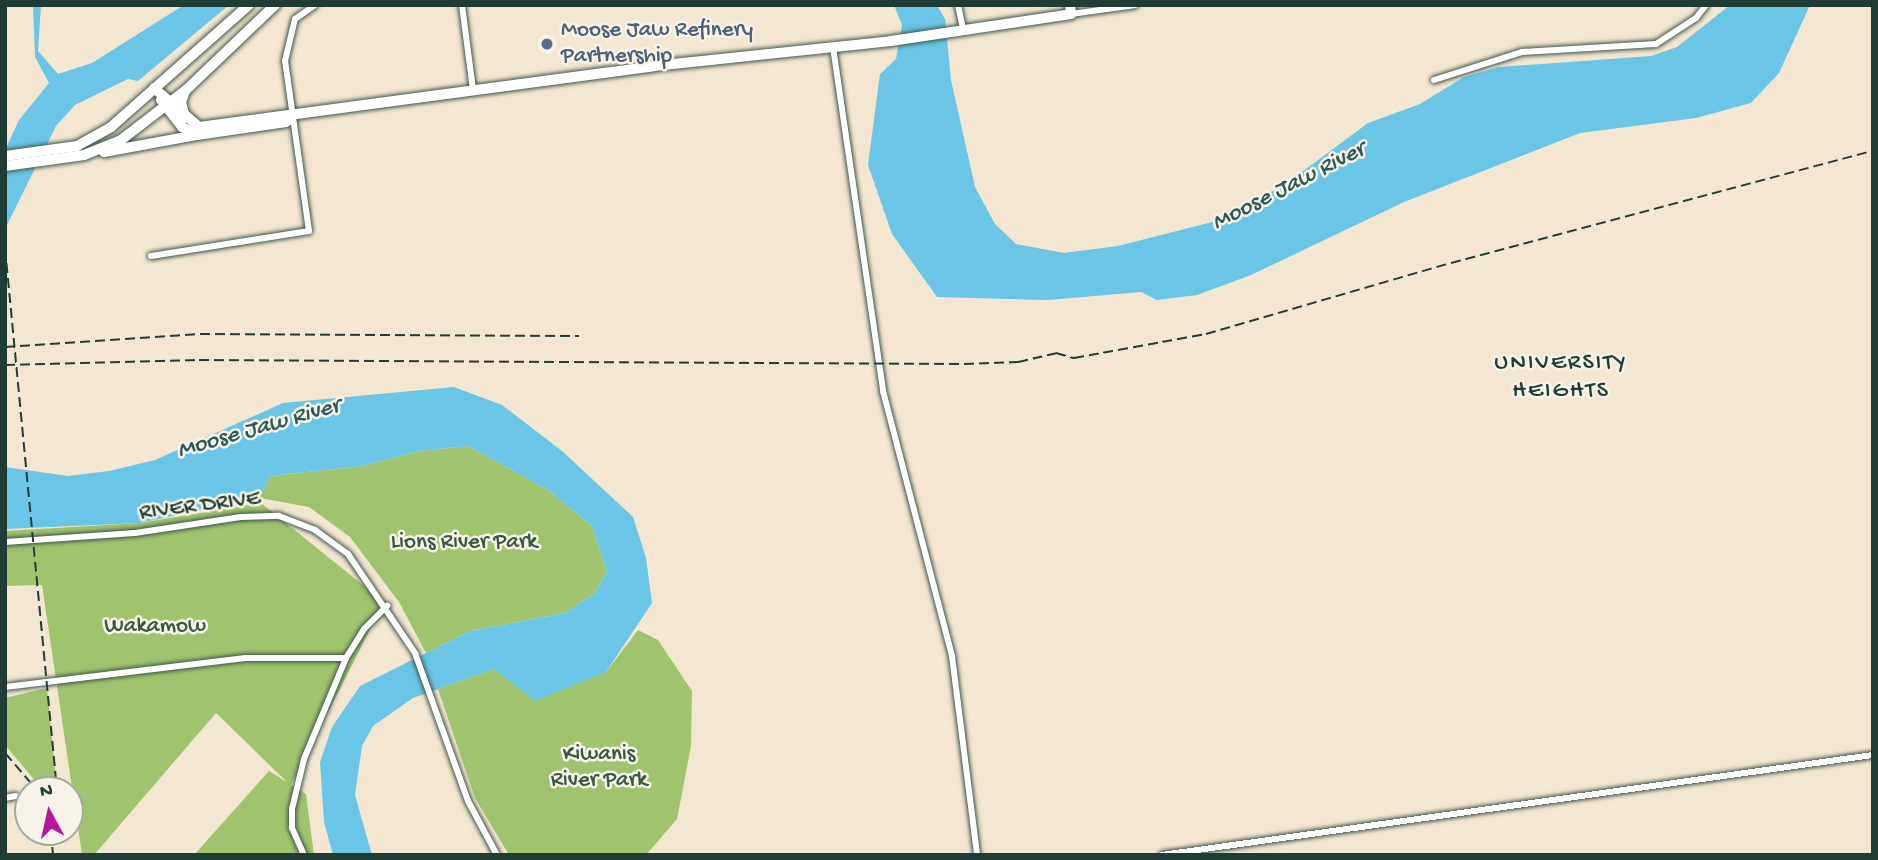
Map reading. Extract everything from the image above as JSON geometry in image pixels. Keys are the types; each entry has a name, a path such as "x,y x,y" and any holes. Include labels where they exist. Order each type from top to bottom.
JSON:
{"main road":[{"path":"5,166 68,153 111,127 249,5"},
{"path":"84,155 121,140 167,105 275,5"},
{"path":"185,118 181,102 186,90"},
{"path":"5,156 68,153 84,155 197,135"}],"street":[{"path":"150,256 309,231 285,61 295,19 315,5"},
{"path":"462,5 473,90"},
{"path":"958,5 958,30"},
{"path":"167,105 199,127 292,118 473,90 891,41 1070,10 1135,5"},
{"path":"1434,80 1522,52 1656,44 1696,18 1706,5"},
{"path":"833,47 883,391 952,656 977,855"},
{"path":"154,88 197,135 286,122 292,118"},
{"name":"RIVER DRIVE","path":"5,542 66,540 241,517 279,516 303,523 348,554 387,606 417,657 468,801 497,855"},
{"path":"304,855 292,828 292,809 304,759 346,659 364,629 387,606"},
{"path":"5,687 245,658 346,659"},
{"path":"1162,855 1873,755"}],"green space":[{"name":"Lions River Park","path":"468,446 548,490 592,526 607,571 595,593 565,613 470,631 426,653 399,602 350,537 309,507 260,498 270,476 363,466 419,451"},
{"name":"Wakamow","path":"261,503 384,602 291,785 306,794 314,855 194,855 269,771 287,782 216,713 94,855 82,855 84,776 70,776 42,585 5,586 5,531 139,523"},
{"name":"Kiwanis River Park","path":"638,630 658,640 692,691 691,746 677,819 646,855 509,855 475,798 438,689 494,669 606,672"},
{"path":"47,688 56,776 31,776 5,745 5,698"}],"water":[{"path":"33,5 41,5 38,51 58,74 92,63 184,5 229,5 138,81 128,79 75,105 56,126 5,229 5,150 19,120 49,83 35,57"},
{"name":"Moose Jaw River","path":"894,5 937,5 945,19 951,80 975,187 995,224 1016,244 1064,253 1118,246 1220,220 1287,183 1368,123 1420,104 1464,77 1499,67 1651,56 1677,47 1730,5 1810,5 1779,73 1751,103 1696,118 1580,133 1404,202 1251,275 1197,295 1157,300 1141,292 1048,300 937,297 892,234 868,165 880,74 896,59 902,25"},
{"name":"Moose Jaw River","path":"454,387 502,405 562,451 633,517 646,558 652,603 606,672 535,701 494,669 413,698 373,726 362,746 355,795 372,855 333,855 324,822 320,762 332,727 360,686 470,631 565,613 595,593 607,571 592,526 548,490 468,446 419,451 363,466 270,476 260,498 139,523 5,529 5,467 68,476 109,471 155,460 283,403"}],"railway":[{"path":"5,365 199,360 964,364 1018,362 1056,353 1074,358 1206,334 1451,263 1873,151"},
{"path":"5,248 56,776"},
{"path":"5,347 200,334 579,336"},
{"path":"5,753 25,776"},
{"path":"52,846 53,855"}],"place":[{"name":"Moose Jaw Refinery Partnership","path":"547,44"}],"district":[{"name":"UNIVERSITY HEIGHTS","path":"1561,378"}]}
